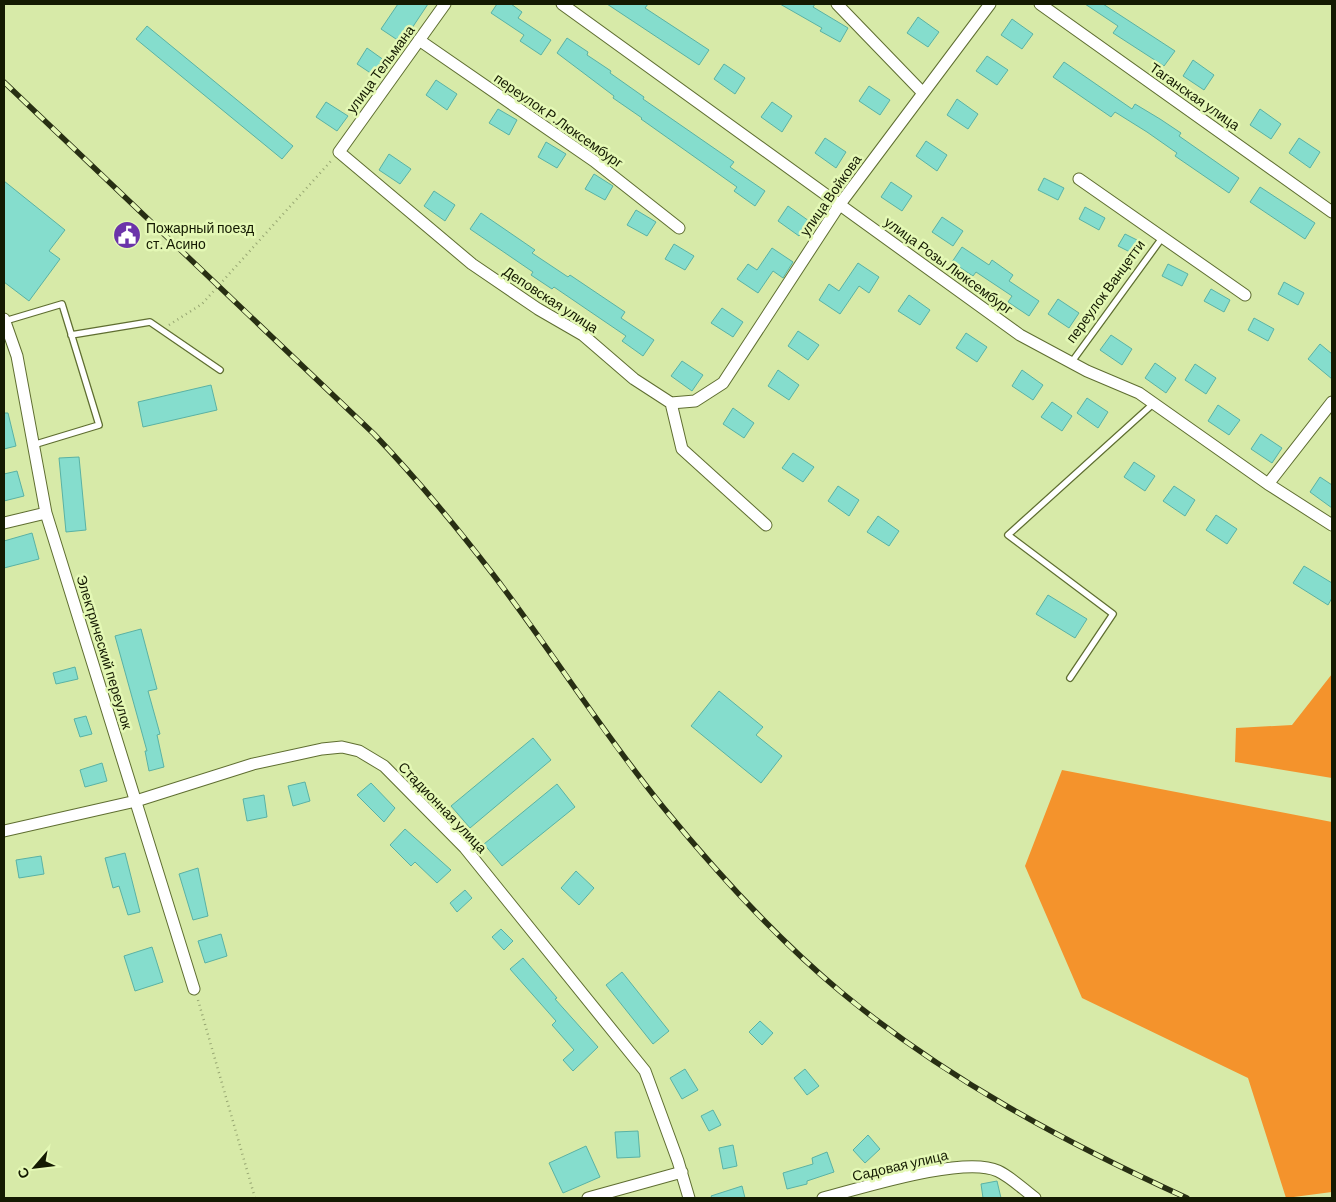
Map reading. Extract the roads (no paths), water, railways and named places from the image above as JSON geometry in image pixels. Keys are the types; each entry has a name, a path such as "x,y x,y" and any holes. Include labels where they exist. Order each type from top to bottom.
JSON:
{"street":[{"name":"улица Тельмана","path":"339,152 445,4"},
{"name":"улица Розы Люксембург","path":"562,4 1020,335 1071,363 1139,393 1268,484 1332,525"},
{"path":"837,4 923,93"},
{"name":"улица Войкова","path":"671,404 695,402 723,383 840,204 990,4"},
{"name":"Таганская улица","path":"1040,4 1332,212"},
{"name":"переулок Р.Люксембург","path":"419,40 594,160 679,228"},
{"name":"Деповская улица","path":"339,152 472,264 538,309 583,335 634,379 671,404"},
{"name":"переулок Ванцетти","path":"1079,179 1245,296"},
{"name":"Электрический переулок","path":"4,320 17,356 46,513 194,989"},
{"path":"1268,484 1332,402"},
{"path":"671,404 682,449 766,526"},
{"path":"4,523 46,513"},
{"name":"Стадионная улица","path":"4,831 136,801 253,764 322,749 342,747 359,751 384,766 465,848 645,1071 682,1172 689,1198"},
{"name":"Садовая улица","path":"823,1198 916,1175 966,1166 998,1170 1035,1198"},
{"path":"588,1198 682,1172"}],"lane":[{"name":"переулок Ванцетти","path":"1071,363 1162,238"},
{"path":"4,320 62,304 99,425 33,445"},
{"path":"71,334 150,322 220,370"},
{"path":"1070,678 1114,614 1008,535 1154,403"}],"railway":[{"path":"4,82 390,451 435,502 492,573 619,750 663,807 704,856 793,950 841,992 881,1023 922,1053 964,1080 1051,1131 1187,1198"}],"place":[{"name":"Пожарный поезд ст. Асино","path":"127,235"}]}
